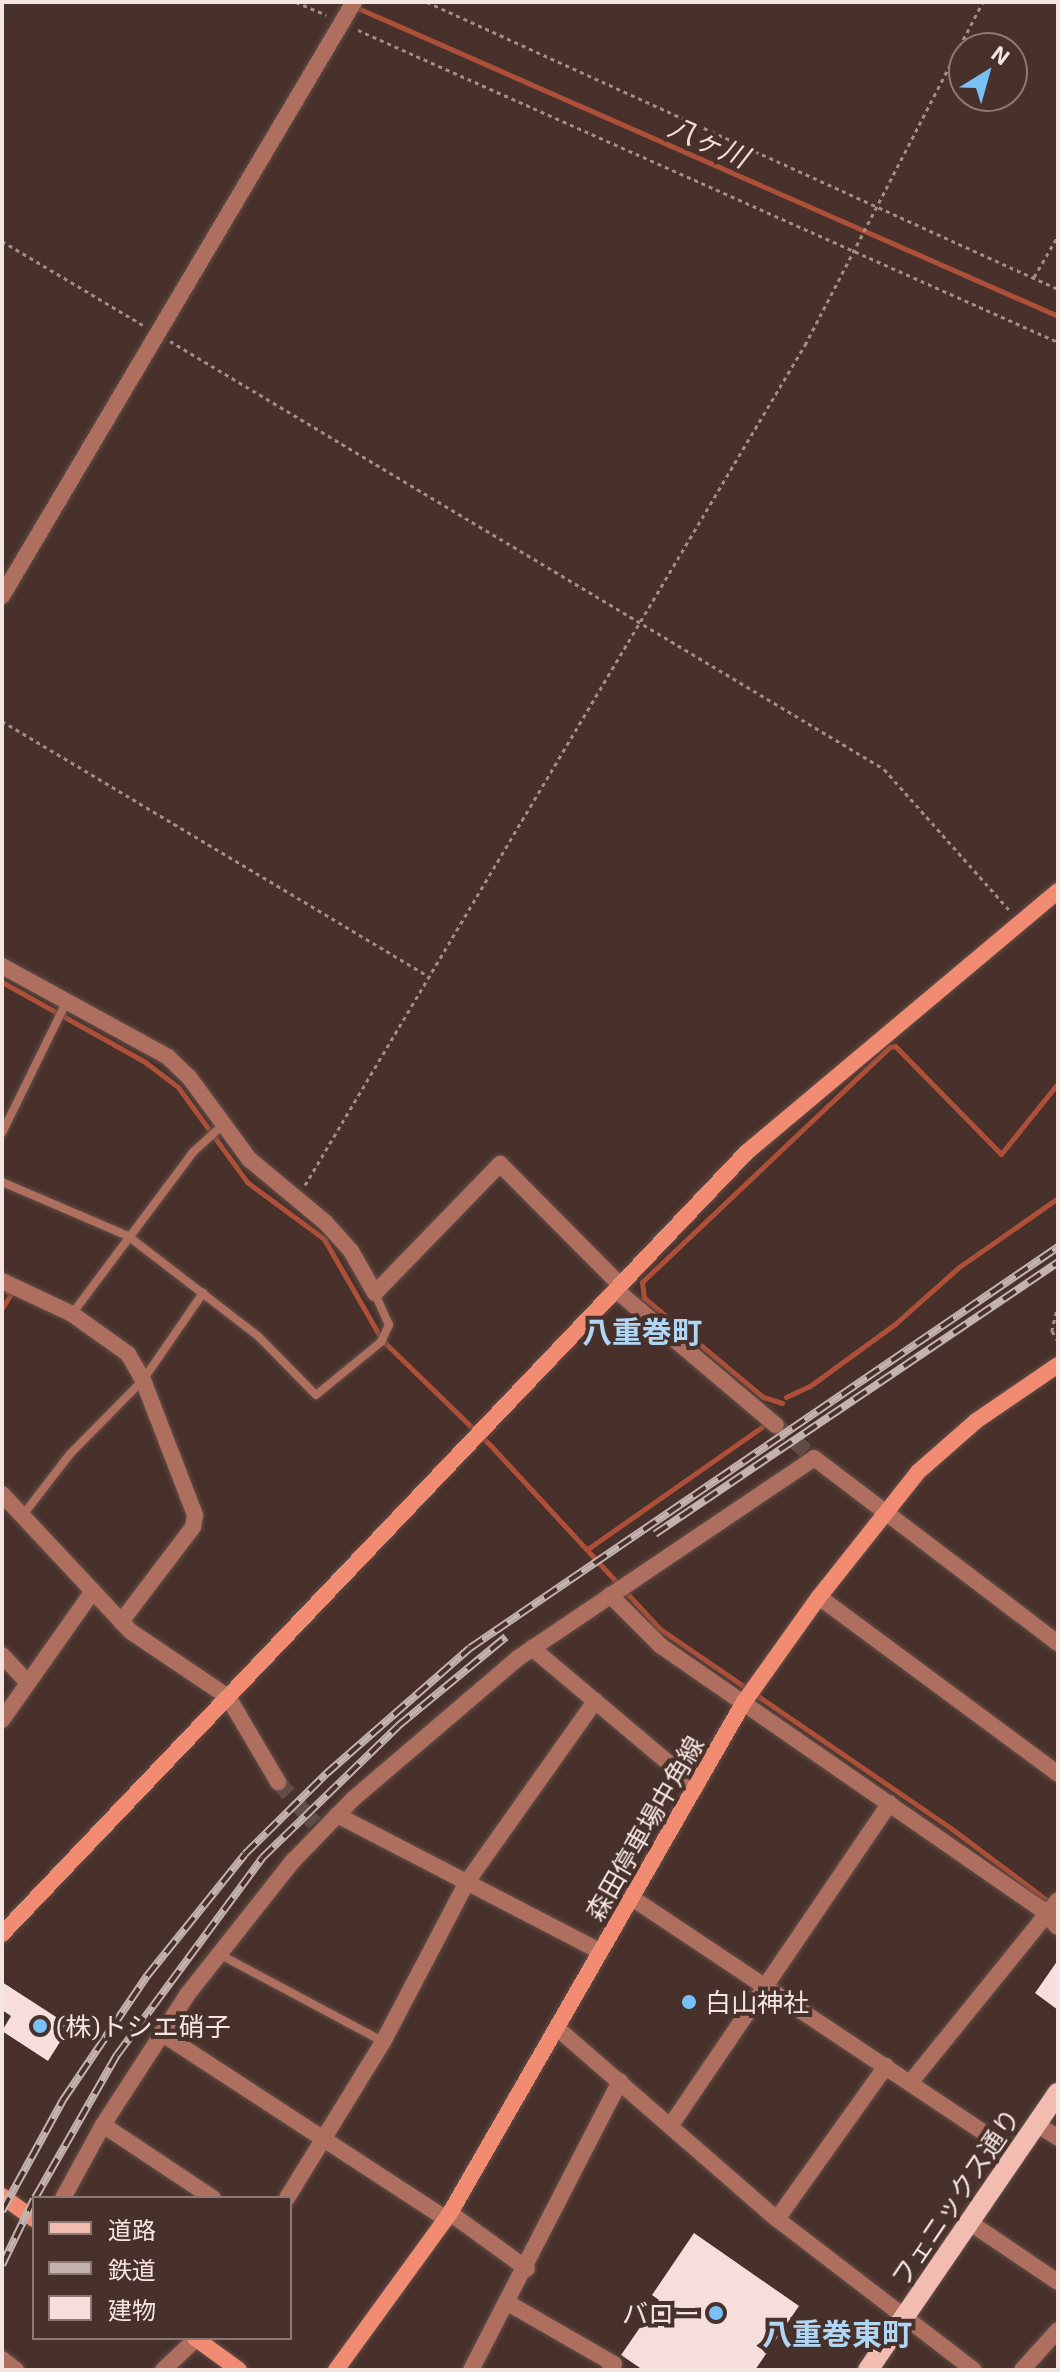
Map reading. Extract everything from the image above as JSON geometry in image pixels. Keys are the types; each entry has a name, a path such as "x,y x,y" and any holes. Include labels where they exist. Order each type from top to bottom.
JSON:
{"main road":[{"name":"フェニックス通り","path":"868,2370 1058,2093"}],"street":[{"path":"2,596 354,2"},
{"path":"2,1934 747,1152 1058,891"},
{"path":"2,966 65,1005 168,1057 189,1077 220,1128 257,1167 351,1251 375,1293 500,1164 618,1288 776,1425"},
{"path":"2,1281 72,1314 128,1354 143,1380 195,1515 193,1527 121,1622"},
{"name":"森田停車場中角線","path":"336,2370 448,2216 750,1694 819,1597 883,1512 952,1440 1055,1372"},
{"path":"64,2196 103,2125 161,2033 318,1826 337,1815 532,1648 814,1458 1058,1643"},
{"path":"2,1494 91,1594 121,1622 228,1697 278,1782"},
{"path":"2,1720 91,1594"},
{"path":"610,1595 661,1646 750,1694 890,1803 1045,1914 1058,1927"},
{"path":"819,1597 1058,1774"},
{"path":"532,1648 696,1786"},
{"path":"2,1655 28,1683"},
{"path":"288,2196 321,2138 383,2042 467,1882 595,1701"},
{"path":"671,2125 768,1987 890,1803"},
{"path":"337,1815 601,1952"},
{"path":"632,1898 1016,2154"},
{"path":"910,2083 1058,1900"},
{"path":"557,2028 777,2219 974,2370"},
{"path":"161,2033 527,2269"},
{"path":"777,2219 886,2066"},
{"path":"471,2370 527,2269 620,2081"},
{"path":"1036,2124 1058,2138"},
{"path":"103,2125 210,2196"},
{"path":"2,2196 32,2218"},
{"path":"969,2222 1058,2282"},
{"path":"508,2303 614,2364 610,2370"},
{"path":"1022,2370 1058,2330"},
{"path":"163,2370 201,2340 239,2370"},
{"path":"2,2359 16,2370"}],"lane":[{"path":"2,1133 5,1113 65,1005"},
{"path":"72,1314 128,1236 220,1128"},
{"path":"3,1184 128,1236 259,1337 316,1395 381,1342 387,1332 375,1293"},
{"path":"22,1515 70,1454 143,1380 203,1293"},
{"path":"219,1954 383,2042"}],"path":[{"path":"296,2 1058,342"},
{"path":"427,2 882,205 1058,289"},
{"path":"297,1200 858,252 983,2"},
{"path":"1034,278 1058,236"},
{"path":"2,241 884,769 1020,923"},
{"path":"2,721 429,976"},
{"path":"1058,1304 1052,1331 1058,1341"}],"building":[{"path":"1058,1960 1058,2010 1035,1993"},
{"path":"2,1982 70,2026 48,2061 2,2031 11,2016 2,2010"},
{"path":"694,2233 799,2306 755,2370 643,2370 621,2355 659,2300 652,2295"}],"waterway":[{"name":"八ヶ川","path":"344,2 1058,316"},
{"path":"2,982 145,1062 178,1087 247,1182 324,1239 382,1340 492,1447 660,1629 952,1829 1052,1904"},
{"path":"782,1403 763,1397 644,1298 642,1282 890,1047 895,1046 1001,1154 1058,1083"},
{"path":"786,1397 810,1386 895,1324 959,1267 1058,1198"},
{"path":"2,1308 11,1294 7,1292"},
{"path":"589,1548 762,1427"}],"tunnel":[{"path":"776,1425 814,1458"},
{"path":"278,1782 314,1823"}],"railway":[{"path":"2,2211 63,2100 147,1976 245,1854 326,1774 470,1648 1058,1247"},
{"path":"655,1534 1058,1262"},
{"path":"36,2196 117,2055 262,1858 398,1726 506,1637"},
{"path":"2,2265 32,2203"}],"place":[{"name":"白山神社","path":"689,2002"},
{"name":"(株)トシエ硝子","path":"40,2026"},
{"name":"バロー","path":"716,2313"}],"district":[{"name":"八重巻町","path":"642,1331"},
{"name":"八重巻東町","path":"837,2333"}]}
